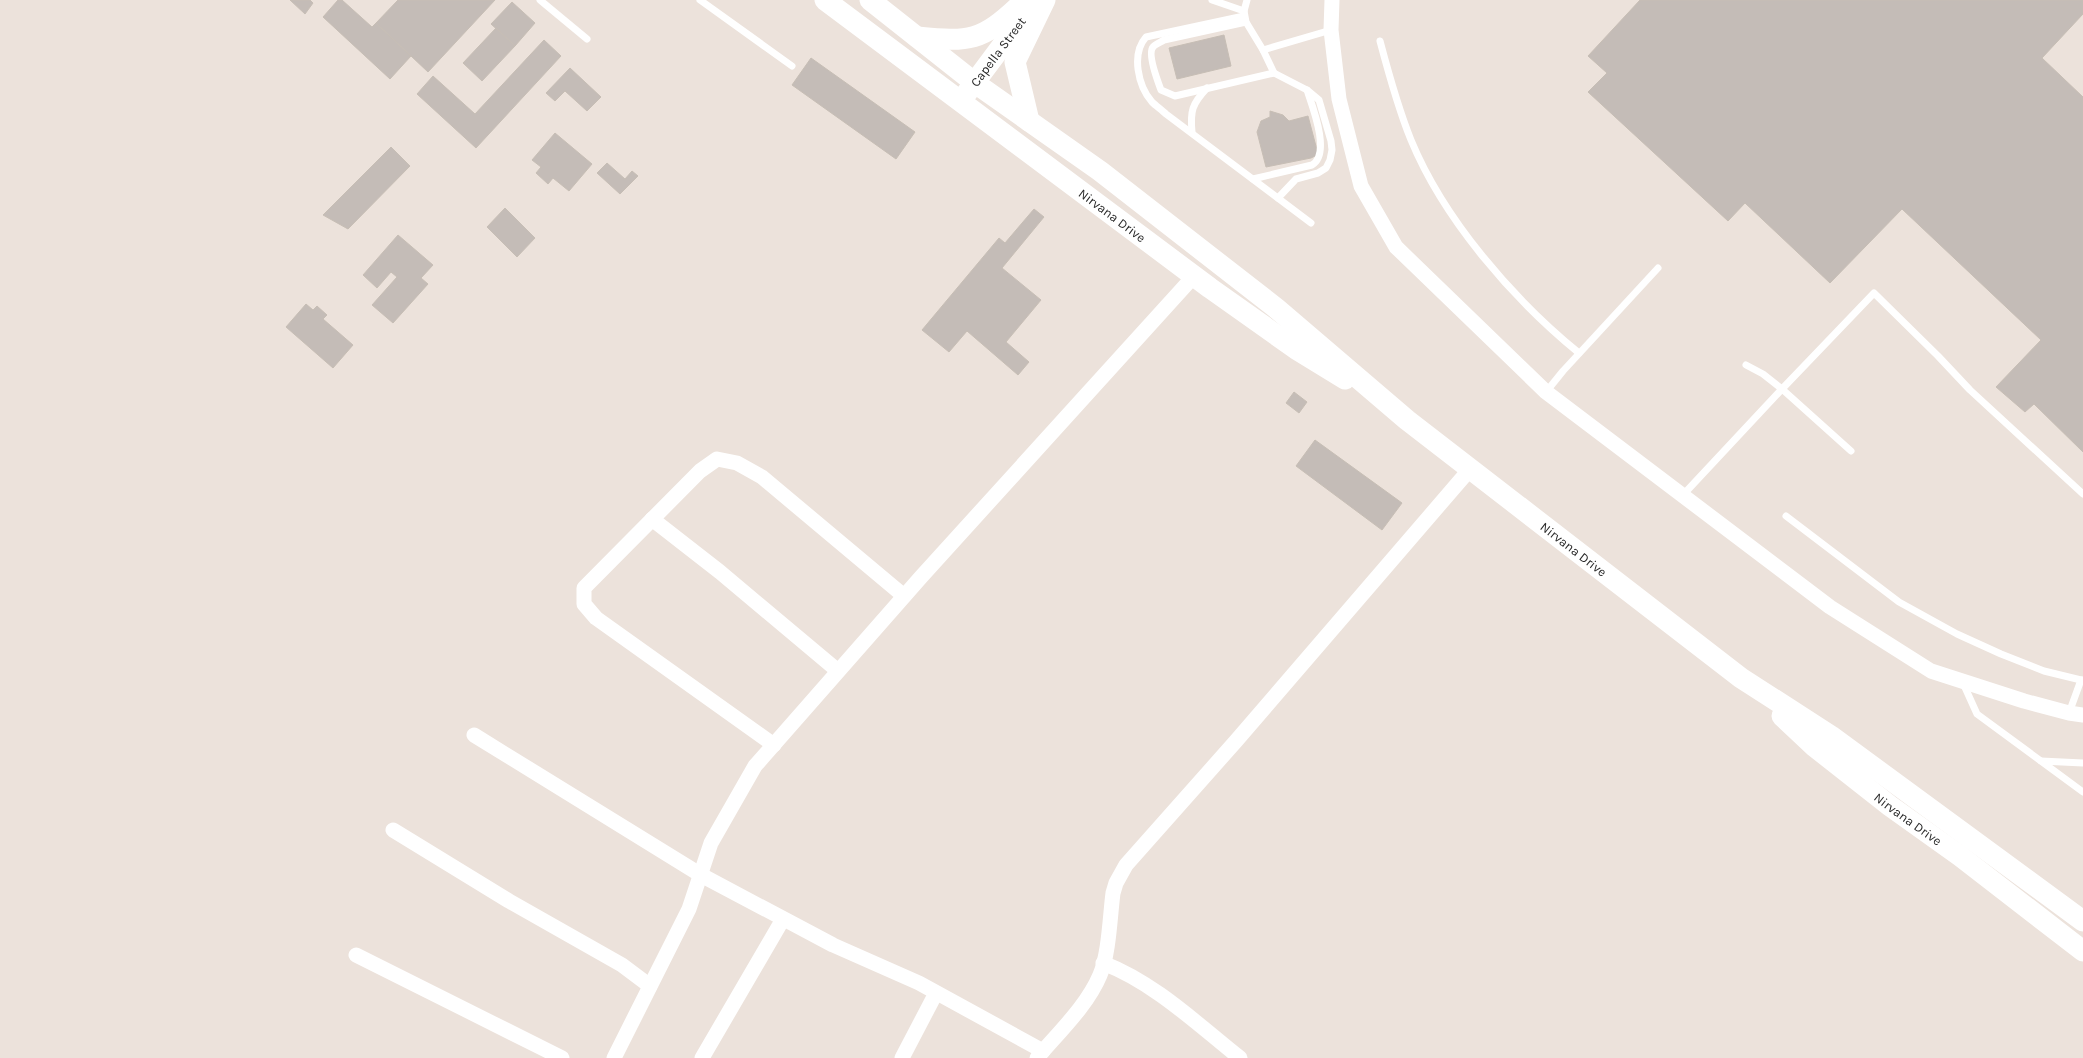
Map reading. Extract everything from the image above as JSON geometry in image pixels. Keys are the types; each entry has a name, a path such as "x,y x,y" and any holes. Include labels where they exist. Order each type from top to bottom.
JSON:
{"main road":[{"name":"Nirvana Drive","path":"825,0 960,103 1194,276 1296,349 1407,420"},
{"name":"Nirvana Drive","path":"870,0 975,83 1100,171 1276,308 1407,420 1741,678 1821,752 1890,806 1960,856 2083,951"},
{"path":"917,37 964,39 984,33 1001,23 1025,0"},
{"name":"Capella Street","path":"960,103 1036,0"},
{"path":"1028,121 1015,62 1045,0"},
{"name":"Nirvana Drive","path":"1741,678 1831,736 2083,921"}],"street":[{"path":"1332,0 1331,30 1339,99 1361,186 1396,247 1546,392 1830,607 1931,671 2076,714"},
{"path":"614,1058 689,909 711,843 755,766 904,596 1194,276"},
{"path":"774,745 596,618 584,604 584,588 700,470 717,459 737,463 762,477 904,596"},
{"path":"474,735 701,875 833,945 936,993 1040,1054 1091,992 1103,964 1113,893 1116,883 1126,865 1236,741 1471,468"},
{"path":"652,519 720,572 838,671"},
{"path":"393,830 509,901 622,965 650,986"},
{"path":"702,1058 783,919"},
{"path":"356,955 562,1058"},
{"path":"1103,964 1124,971 1165,998 1240,1058"},
{"path":"902,1058 936,993"}],"lane":[{"path":"540,0 587,39"},
{"path":"700,0 792,66"},
{"path":"1212,0 1244,16 1274,73 1307,90 1319,100 1331,141 1332,150 1330,160 1326,168 1318,173 1296,179 1278,198"},
{"path":"1244,16 1247,0"},
{"path":"1244,16 1164,40 1152,48 1152,61 1161,90 1175,96 1274,73"},
{"path":"1244,16 1154,34 1146,37 1141,42 1139,48 1138,66 1144,90 1152,102 1311,223"},
{"path":"1263,50 1331,30"},
{"path":"1380,41 1396,97 1412,141 1434,184 1459,225 1485,258 1534,313 1580,353"},
{"path":"1192,132 1192,110 1196,100 1207,88"},
{"path":"1253,179 1312,165 1317,162 1319,156 1320,136 1307,90"},
{"path":"1546,392 1658,268"},
{"path":"1682,496 1782,389 1874,294 1938,356 1970,390 2083,494"},
{"path":"1746,365 1762,374 1782,389 1851,451"},
{"path":"1786,516 1899,602 1957,634 2002,654 2044,671 2082,680 2076,714"},
{"path":"1962,681 1977,714 2083,792"},
{"path":"2040,761 2083,762"}],"building":[{"path":"290,0 310,0 313,3 305,14"},
{"path":"338,0 342,0 372,27 376,23 411,56 390,79 323,17"},
{"path":"398,0 495,0 428,72 376,23"},
{"path":"1640,0 2083,0 2083,14 2042,58 2083,97 2083,452 2034,404 2025,412 1996,387 2041,340 1902,209 1830,283 1745,203 1728,221 1588,92 1607,73 1588,56"},
{"path":"512,2 535,23 515,46 491,24"},
{"path":"496,28 515,46 482,81 463,63"},
{"path":"1224,35 1231,66 1177,79 1169,48"},
{"path":"544,40 561,56 476,148 417,94 433,76 475,114"},
{"path":"811,58 915,132 896,159 792,85"},
{"path":"570,68 601,97 587,111 565,91 555,101 546,93"},
{"path":"1270,111 1283,115 1289,121 1308,116 1317,155 1311,158 1266,167 1257,132 1261,121 1270,117"},
{"path":"555,133 592,164 569,191 553,178 548,184 536,173 541,167 532,160"},
{"path":"391,147 410,166 348,229 323,215"},
{"path":"607,163 625,179 632,171 638,176 620,194 597,173"},
{"path":"505,208 535,238 517,257 487,227"},
{"path":"1034,209 1044,217 1002,268 1041,300 1006,342 1029,362 1018,375 967,331 949,352 922,330 999,238 1005,243"},
{"path":"398,235 433,265 421,278 428,284 393,323 372,305 397,277 391,272 377,288 363,275"},
{"path":"306,304 313,310 317,306 327,315 323,319 353,345 333,368 286,327"},
{"path":"1294,392 1307,402 1299,413 1286,403"},
{"path":"1315,440 1402,503 1382,530 1296,466"}]}
